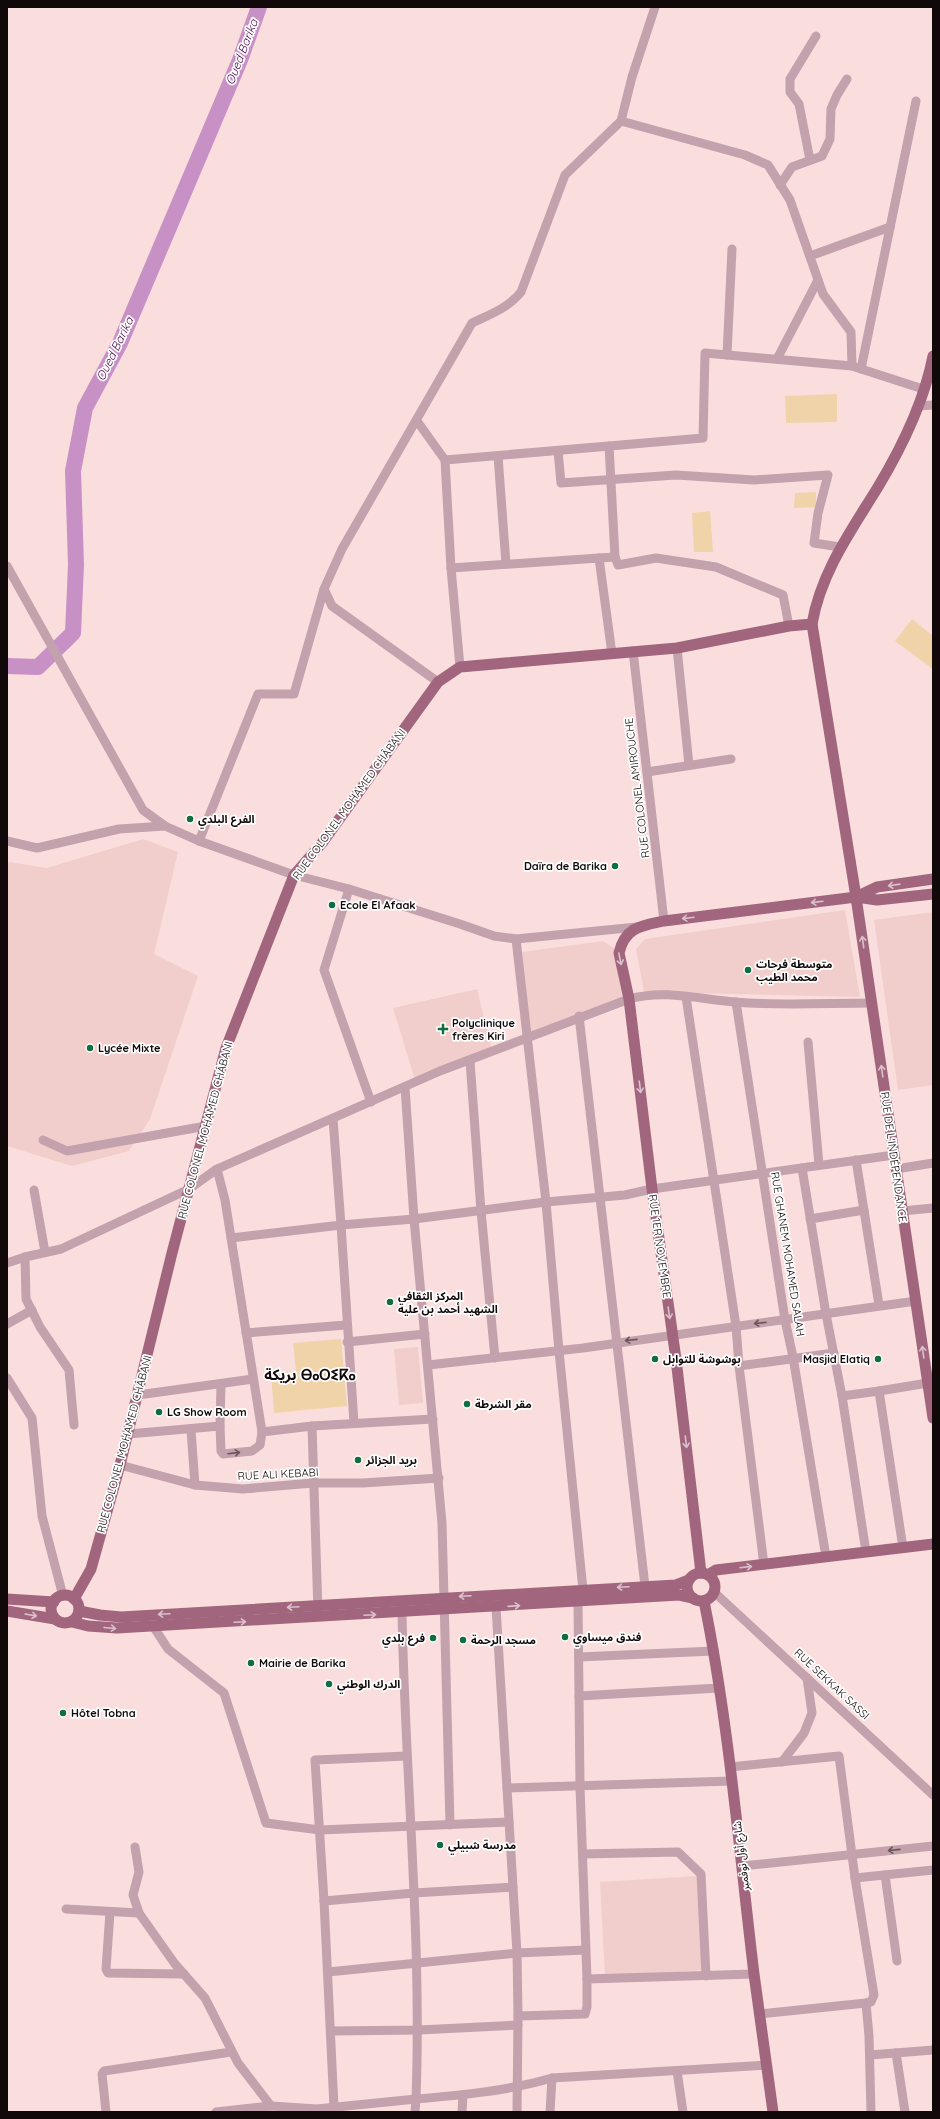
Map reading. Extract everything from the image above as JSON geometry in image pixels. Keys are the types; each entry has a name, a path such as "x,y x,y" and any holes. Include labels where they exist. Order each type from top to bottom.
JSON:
{"main road":[{"name":"RUE DE L'INDÉPENDANCE","path":"933,356 931,376 923,389 912,424 878,486 840,547 816,601 812,624 856,897 933,1418"},
{"path":"460,666 677,648 789,626 812,624"},
{"name":"RUE COLONEL MOHAMED CHÂBANI","path":"74,1599 91,1569 120,1465 226,1048 294,875 322,843 438,682 460,666"},
{"path":"856,897 877,887 933,880"},
{"path":"637,927 664,921 856,897 877,900 933,894"},
{"name":"RUE 1ER NOVEMBRE","path":"637,927 626,936 619,953 629,999 652,1189 705,1574"},
{"path":"79,1611 121,1617 676,1584 689,1580 694,1575 705,1574 716,1570 933,1544"},
{"path":"7,1611 55,1619 63,1623 72,1622 88,1626 117,1628 402,1613 679,1595 698,1599 710,1598 714,1592 714,1583 705,1574"},
{"path":"689,1580 688,1590 698,1599"},
{"path":"7,1599 54,1602 63,1596 74,1599 78,1604 79,1611 72,1622"},
{"name":"شارع أول نوفمبر","path":"698,1599 714,1651 732,1781 754,1974 773,2112"},
{"path":"54,1602 52,1611 55,1619"}],"street":[{"path":"199,841 258,694 294,694 324,589 342,549 472,323 503,309 513,302 521,292 565,175 621,121 632,77 656,7"},
{"path":"810,160 799,104 790,92 790,79 816,36"},
{"path":"780,185 792,168 822,156 830,139 831,109 837,95 847,79"},
{"path":"856,367 890,227 916,100"},
{"path":"621,121 745,155 768,166 790,200 823,294 851,332 856,367"},
{"path":"810,256 890,227"},
{"path":"727,355 732,249"},
{"path":"777,359 818,280"},
{"path":"445,460 703,438 705,353 856,367 923,389"},
{"path":"918,406 933,406"},
{"path":"417,421 445,460 451,568 460,666"},
{"path":"609,446 615,557 618,565 656,558 716,567 783,595 789,626"},
{"path":"558,451 561,483 676,475 754,480 828,475 818,513 814,542 840,547"},
{"path":"498,456 506,564"},
{"path":"451,568 615,557"},
{"path":"599,558 612,654"},
{"path":"9,568 86,704 143,810 165,826 199,841 294,875 349,889 494,936 516,939 637,927"},
{"path":"324,589 332,606 438,682"},
{"path":"677,648 689,766"},
{"name":"RUE COLONEL AMIROUCHE","path":"633,651 664,921"},
{"path":"647,772 731,759"},
{"path":"7,841 37,848 120,829 165,826"},
{"path":"349,889 324,970 371,1102"},
{"path":"516,939 546,1202 559,1351 583,1590"},
{"path":"7,1263 25,1257 61,1249 189,1189 217,1169 440,1071 470,1061 579,1016 645,994 660,994 736,1002 872,1003"},
{"path":"686,997 736,1326 739,1366 764,1565"},
{"name":"RUE GHANEM MOHAMED SALAH","path":"736,1002 764,1173 785,1320 793,1357 826,1557"},
{"path":"579,1016 645,1586"},
{"path":"808,1042 819,1165"},
{"path":"470,1061 481,1211 495,1358"},
{"path":"405,1087 414,1219 442,1523 443,1610 450,1826"},
{"path":"333,1119 341,1225 347,1342 354,1423"},
{"path":"44,1140 67,1151 206,1126"},
{"path":"231,1238 341,1225 414,1219 546,1202 625,1195 652,1189 894,1155"},
{"path":"856,1160 879,1305"},
{"path":"896,1169 933,1162"},
{"path":"802,1168 826,1314 842,1396 866,1552"},
{"path":"217,1169 231,1238 262,1432 260,1445 256,1449 223,1454 221,1451 221,1384"},
{"path":"34,1190 45,1252"},
{"path":"902,1211 933,1208"},
{"path":"810,1219 864,1210"},
{"path":"25,1257 26,1299 40,1328 70,1370 74,1426"},
{"path":"428,1365 559,1351 916,1301"},
{"path":"7,1324 32,1310"},
{"path":"246,1333 346,1325"},
{"path":"347,1342 425,1334"},
{"path":"739,1366 793,1357 834,1353"},
{"path":"7,1378 32,1418 42,1516 63,1596"},
{"path":"138,1395 253,1379"},
{"path":"842,1396 928,1383"},
{"path":"880,1391 903,1548"},
{"path":"262,1432 312,1426 433,1419"},
{"path":"128,1434 191,1430 220,1426"},
{"path":"312,1426 319,1617"},
{"path":"191,1430 195,1485"},
{"name":"RUE ALI KEBABI","path":"120,1465 195,1485 243,1489 313,1483 363,1483 439,1478"},
{"name":"RUE SEKKAK SASSI","path":"714,1592 933,1794"},
{"path":"518,2016 585,2014 587,2007 580,1787 578,1602"},
{"path":"496,1607 517,1953 517,2112"},
{"path":"402,1613 419,2030 415,2112"},
{"path":"153,1626 168,1649 224,1693 266,1823 320,1830 450,1826 509,1822"},
{"path":"579,1657 714,1651"},
{"path":"782,1762 804,1733 812,1713 807,1678"},
{"path":"579,1696 719,1688"},
{"path":"334,2107 320,1830 314,1760 407,1756"},
{"path":"730,1768 839,1756 855,1878 874,1995 871,2002 866,2003 760,2014"},
{"path":"507,1788 580,1787 732,1781"},
{"path":"742,1866 933,1846"},
{"path":"135,1847 139,1872 132,1895 139,1913 184,1974 208,2003 231,2052 271,2106"},
{"path":"582,1854 678,1852 701,1874 706,1976"},
{"path":"855,1878 933,1870"},
{"path":"885,1875 897,1961"},
{"path":"324,1901 414,1893 513,1887"},
{"path":"66,1909 139,1913"},
{"path":"110,1912 106,1969 108,1973 184,1974"},
{"path":"328,1972 517,1953 585,1950"},
{"path":"587,1979 754,1974"},
{"path":"866,2003 872,2112"},
{"path":"331,2031 419,2030 518,2025"},
{"path":"870,2055 933,2050"},
{"path":"106,2112 102,2074 104,2071 231,2052"},
{"path":"896,2053 905,2112"},
{"path":"216,2112 271,2106 317,2111 334,2107 463,2095 518,2088 552,2078 767,2065"},
{"path":"677,2071 683,2112"},
{"path":"550,2112 552,2078"},
{"path":"462,2112 463,2095"}],"shaded area":[{"path":"837,394 837,422 786,423 785,396"},
{"path":"816,492 816,507 794,508 795,493"},
{"path":"710,511 713,552 694,552 692,513"},
{"path":"912,619 933,636 933,669 895,641"},
{"name":"Lycée Mixte","path":"143,839 178,852 154,954 198,976 150,1119 129,1151 72,1166 7,1146 7,867 9,862 47,868"},
{"name":"متوسطة فرحات محمد الطيب","path":"845,910 860,997 644,992 636,949 645,939"},
{"path":"933,912 933,1085 898,1090 874,920"},
{"path":"603,941 614,948 622,998 530,1033 522,952"},
{"name":"Polyclinique frères Kiri","path":"477,989 492,1050 416,1083 393,1008"},
{"path":"341,1339 347,1406 274,1413 271,1373 296,1371 293,1343"},
{"path":"418,1347 423,1403 399,1405 394,1349"},
{"path":"697,1876 703,1970 605,1976 600,1882"}],"waterway":[{"name":"Oued Barika","path":"7,666 38,667 73,633 76,565 73,471 85,408 120,343 240,60 259,7"}],"place":[{"name":"الفرع البلدي","path":"190,819"},
{"name":"Daïra de Barika","path":"615,866"},
{"name":"Ecole El Afaak","path":"332,905"},
{"name":"متوسطة فرحات محمد الطيب","path":"748,970"},
{"name":"Polyclinique frères Kiri","path":"443,1029"},
{"name":"Lycée Mixte","path":"90,1048"},
{"name":"المركز الثقافي الشهيد أحمد بن علية","path":"390,1302"},
{"name":"بوشوشة للتوابل","path":"655,1359"},
{"name":"Masjid Elatiq","path":"878,1359"},
{"name":"مقر الشرطة","path":"467,1404"},
{"name":"LG Show Room","path":"159,1412"},
{"name":"بريد الجزائر","path":"358,1460"},
{"name":"فندق ميساوي","path":"565,1637"},
{"name":"فرع بلدي","path":"433,1638"},
{"name":"مسجد الرحمة","path":"463,1640"},
{"name":"Mairie de Barika","path":"251,1663"},
{"name":"الدرك الوطني","path":"329,1684"},
{"name":"Hôtel Tobna","path":"63,1713"},
{"name":"مدرسة شبيلي","path":"440,1845"}],"district":[{"name":"بريكة ⴱⴰⵔⵉⴽⴰ","path":"310,1375"}]}
